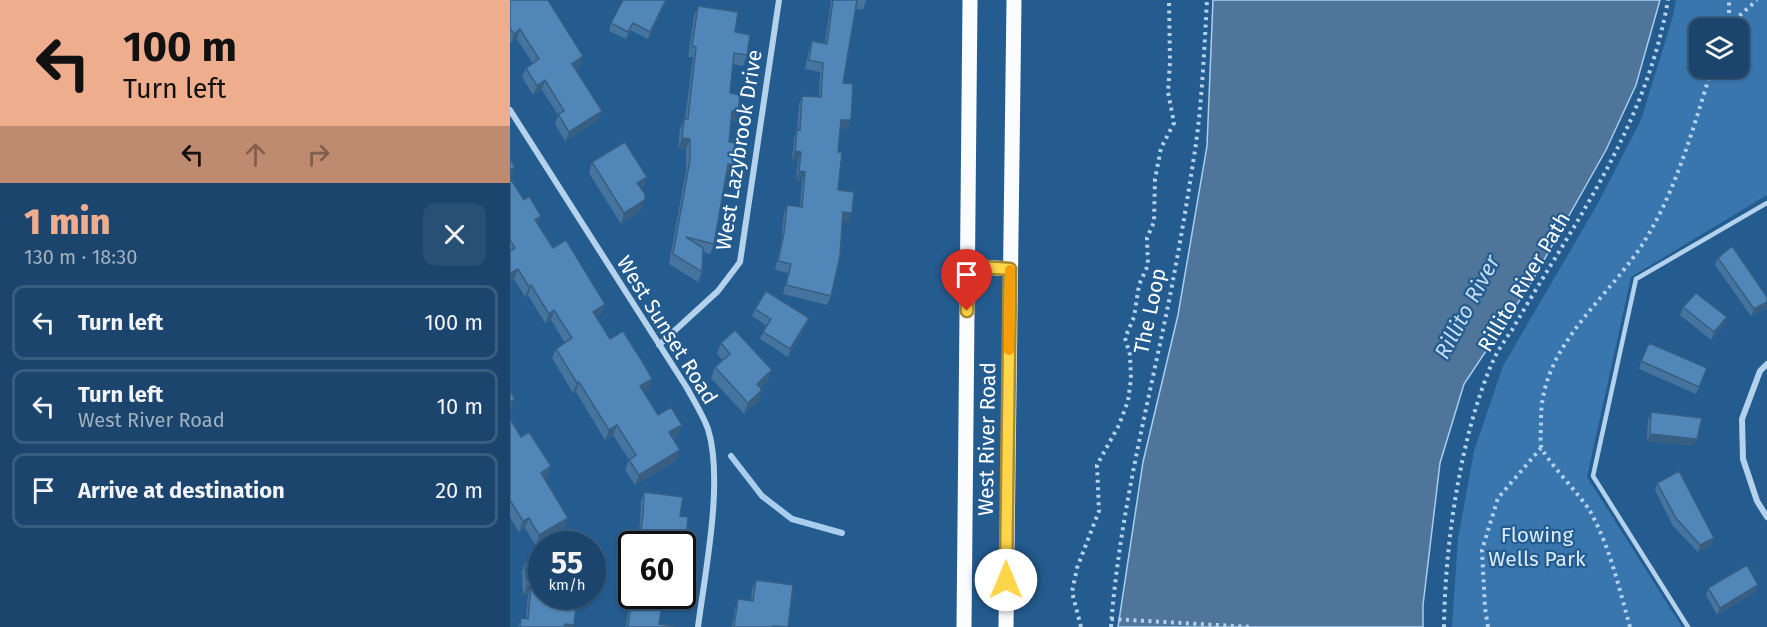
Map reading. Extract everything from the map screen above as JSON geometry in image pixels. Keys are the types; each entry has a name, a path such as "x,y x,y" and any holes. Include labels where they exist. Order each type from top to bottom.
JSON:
{"main road":[{"name":"West River Road","path":"964,627 970,0"},
{"name":"West River Road","path":"1006,627 1014,0"},
{"path":"967,266 1010,269"}],"street":[{"name":"West Lazybrook Drive","path":"659,345 718,291 740,262 779,0"},
{"name":"West Sunset Road","path":"510,110 687,388 707,427 713,454 713,505 698,627"},
{"path":"1767,364 1760,371 1742,419 1743,459 1757,501 1767,517"}],"lane":[{"path":"1688,627 1593,476 1636,279 1767,203"}],"path":[{"path":"1081,627 1072,592 1077,568 1099,511 1097,465 1119,425 1128,401 1131,379 1130,355 1125,338 1134,317 1139,285 1148,264 1147,238 1154,222 1155,179 1161,147 1174,123 1168,92 1169,0"},
{"name":"The Loop","path":"1111,627 1137,444 1168,302 1194,162 1203,76 1207,0"},
{"name":"Rillito River Path","path":"1444,627 1451,531 1460,478 1476,410 1493,360 1592,198 1634,117 1654,56 1668,0"},
{"path":"1730,0 1730,18"},
{"path":"1737,18 1757,0"},
{"path":"1488,627 1482,550 1498,498 1541,448"},
{"path":"1111,619 1253,627"}],"green space":[{"name":"Flowing Wells Park","path":"1676,0 1767,0 1767,195 1631,277 1587,477 1682,627 1452,627 1458,539 1474,451 1503,366 1597,205 1641,120"}],"water":[{"name":"Rillito River","path":"1213,0 1660,0 1636,85 1606,150 1531,283 1464,384 1440,463 1423,605 1423,627 1118,627 1143,462 1178,315 1207,146"}],"building":[{"path":"510,0 548,0 583,56 572,64 602,111 569,132 558,114 564,111 545,80 537,86 526,68 539,59 520,29 514,34 510,28"},
{"path":"623,0 666,0 650,32 633,23 628,32 611,23"},
{"path":"833,0 857,0 843,83 853,84 851,120 841,120 838,152 842,152 838,190 854,192 852,213 843,212 840,256 831,296 786,285 791,264 778,261 787,205 802,207 805,172 799,171 801,152 795,151 797,129 800,130 802,96 821,97 823,63 809,60 812,41 827,44"},
{"path":"698,6 738,12 735,32 750,35 747,55 734,53 730,93 740,95 738,111 732,111 729,142 735,143 733,165 728,164 714,244 686,237 703,248 702,272 673,254 690,160 690,139 682,138 684,119 688,119 696,47 692,46"},
{"path":"625,142 647,177 637,183 645,194 645,200 624,213 592,162"},
{"path":"510,159 515,167 510,170"},
{"path":"510,178 524,200 529,196 541,216 535,220 553,248 566,240 605,304 593,312 610,339 623,331 642,361 652,379 640,386 658,415 671,407 682,425 669,432 680,450 639,475 629,460 636,455 617,425 609,430 556,349 572,338 554,310 549,314 518,269 510,273 510,251 515,248 510,240"},
{"path":"1732,246 1767,297 1767,302 1754,309 1718,258"},
{"path":"766,291 809,318 790,349 763,332 771,319 755,309"},
{"path":"1696,293 1727,317 1714,332 1683,307"},
{"path":"735,330 772,370 757,384 762,390 748,403 715,367 730,354 721,343"},
{"path":"1649,343 1707,368 1699,387 1641,361"},
{"path":"510,391 515,399 510,402"},
{"path":"1651,412 1702,418 1697,439 1650,434"},
{"path":"510,419 521,437 529,432 551,466 541,473 568,518 546,531 537,531 529,518 523,521 510,500"},
{"path":"1679,471 1714,538 1700,545 1676,518 1657,483"},
{"path":"644,492 683,497 680,516 688,517 687,531 641,531"},
{"path":"525,563 528,563 528,586 527,586"},
{"path":"1747,565 1758,585 1720,608 1708,588"},
{"path":"756,580 793,585 788,627 734,627 738,599 753,601"},
{"path":"529,609 576,609 574,625 520,627 521,618 528,619"},
{"path":"630,609 661,609 659,624 674,626 674,627 628,627"}],"waterway":[{"path":"731,456 762,496 792,519 842,533"}],"slow traffic":[{"path":"1009,350 1010,270"}],"route":[{"path":"967,311 967,266 1010,269 1006,580"}]}
